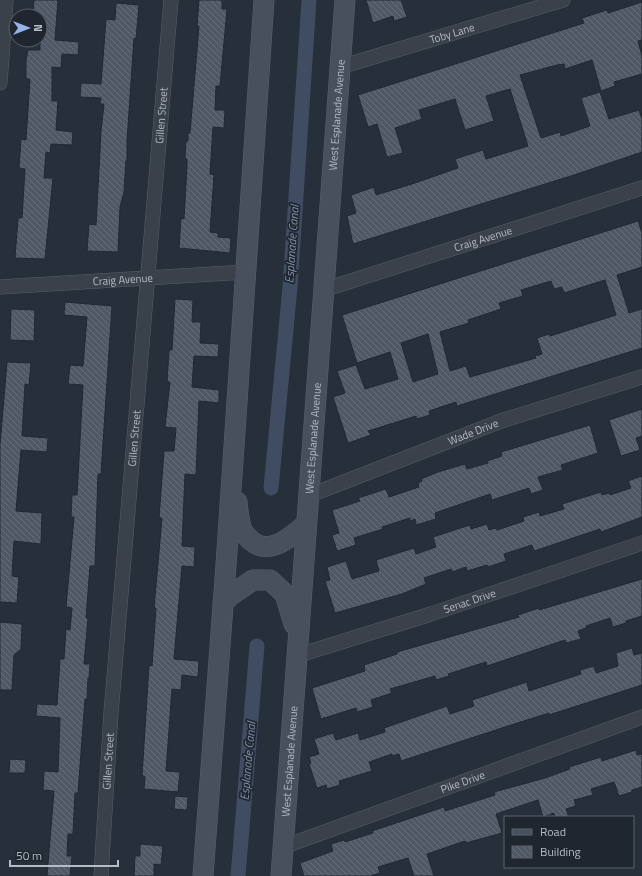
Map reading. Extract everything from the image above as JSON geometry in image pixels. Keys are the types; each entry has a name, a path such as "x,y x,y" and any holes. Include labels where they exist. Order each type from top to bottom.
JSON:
{"main road":[{"path":"203,876 232,479 264,0"},
{"name":"West Esplanade Avenue","path":"281,876 345,0"},
{"path":"232,479 243,532 258,545 270,547 288,541 306,524"},
{"path":"223,603 231,595 253,580 270,580 285,594 298,635"}],"street":[{"path":"0,83 6,0"},
{"name":"Gillen Street","path":"101,876 111,713 149,279 171,0"},
{"name":"Toby Lane","path":"340,67 563,0"},
{"name":"Craig Avenue","path":"323,290 642,188"},
{"name":"Craig Avenue","path":"0,287 245,272"},
{"name":"Wade Drive","path":"308,496 501,421 642,377"},
{"name":"Senac Drive","path":"296,656 431,614 642,543"},
{"name":"Pike Drive","path":"283,847 642,717"}],"building":[{"path":"34,0 58,0 55,40 79,42 78,55 62,54 61,68 52,67 52,101 58,101 56,130 73,132 72,145 51,144 50,153 46,152 44,178 53,178 45,259 15,258 18,218 22,218 25,169 19,168 21,139 26,140 30,79 26,79 26,60 28,50 48,48 48,8 34,8"},
{"path":"199,0 222,0 222,9 227,9 220,86 216,86 215,110 225,110 224,128 213,127 210,174 214,175 210,232 218,233 218,237 231,238 230,253 179,248 181,218 184,219 187,166 187,159 185,159 186,141 188,141 188,133 190,133 199,26 197,26"},
{"path":"366,0 401,0 407,17 394,21 393,16 373,23"},
{"path":"642,2 642,40 638,41 642,56 642,74 614,82 615,86 601,91 592,60 565,69 564,64 520,75 541,138 560,132 561,136 590,126 581,98 600,92 609,119 639,110 642,119 642,152 574,175 353,244 347,216 356,213 351,195 374,187 376,195 412,184 458,168 455,159 483,150 486,159 528,146 510,89 486,96 494,121 465,130 455,99 419,110 422,119 395,128 403,153 387,157 377,124 368,127 358,95 584,23 582,18 607,10 608,13"},
{"path":"116,3 139,5 136,39 134,38 127,160 124,192 120,207 118,252 87,251 89,224 96,225 101,131 104,104 100,104 101,98 80,97 81,83 101,84 106,19 115,20"},
{"path":"638,221 642,233 642,267 617,275 629,313 642,309 642,348 457,406 456,402 429,411 430,415 417,419 416,416 368,431 371,435 348,443 333,397 345,393 337,371 356,365 365,389 398,379 390,352 357,363 342,315","holes":["605,280 616,315 550,336 549,334 537,338 542,354 535,356 536,358 470,377 466,366 450,371 440,332 469,323 468,320 501,309 499,303 523,296 521,290 551,281 554,289 562,287 564,293","428,334 438,374 413,382 401,343"]},
{"path":"175,299 193,300 192,322 201,322 200,343 219,344 218,357 194,356 192,387 219,390 219,403 199,401 196,475 185,474 182,546 195,547 194,567 182,566 174,659 199,661 198,677 182,675 181,690 172,689 166,771 180,772 178,792 144,789 145,776 142,776 149,665 152,666 156,608 154,608 162,518 159,518 164,451 174,451 176,428 165,427 170,382 167,382 169,350 172,350"},
{"path":"65,302 112,306 101,474 98,474 95,566 90,566 86,618 88,618 84,664 90,664 89,678 87,699 85,699 78,793 75,793 73,834 68,834 67,856 72,856 70,876 47,876 54,791 43,790 44,771 58,772 60,718 36,716 37,704 57,705 60,659 64,659 66,629 70,630 72,608 66,607 74,517 71,517 72,495 77,495 83,385 68,384 70,365 83,366 87,317 64,315"},
{"path":"11,309 35,310 34,341 10,340"},
{"path":"7,362 31,363 29,385 25,384 22,436 48,438 47,452 21,450 16,511 42,513 41,544 14,541 12,576 19,577 17,603 0,602 0,445"},
{"path":"642,409 642,436 636,438 640,450 621,456 609,420"},
{"path":"590,425 598,453 561,465 563,470 538,477 543,490 531,494 529,488 492,500 490,494 435,513 436,519 416,525 415,519 410,521 410,518 382,527 383,529 354,538 356,545 337,551 332,535 339,533 332,510 360,501 358,498 386,489 389,497 419,487 418,483 422,481 421,479 438,472 465,464 467,469 488,463 487,461 502,456 501,452"},
{"path":"642,476 642,517 601,532 600,529 534,551 532,545 504,554 506,561 488,567 487,565 467,571 466,567 452,572 451,569 424,578 426,584 402,594 335,613 325,581 330,580 327,567 346,561 352,579 379,571 376,560 414,548 416,554 436,547 433,537 470,525 471,529 487,524 489,530 496,528 497,530 524,521 523,517 539,512 540,516 564,509 562,504 601,492 602,495 609,493 610,495 631,488 628,481"},
{"path":"642,579 642,616 626,621 626,623 613,627 610,618 586,626 586,628 578,631 581,639 566,643 565,640 487,666 486,662 448,674 449,676 436,680 435,676 390,689 392,693 371,700 373,707 357,712 356,708 321,719 312,688 365,671 364,665 397,654 397,652 519,617 518,615 539,608 539,610"},
{"path":"0,622 22,624 21,649 14,655 12,690 0,690"},
{"path":"632,648 634,655 642,653 642,685 549,715 549,713 401,761 399,754 392,756 392,754 369,762 372,771 339,781 340,785 327,789 326,785 317,788 309,764 311,763 309,757 319,754 314,739 333,733 336,740 358,733 360,740 385,732 384,728 447,706 450,714 474,706 472,700 527,682 529,691 581,674 580,670 594,666 596,673 618,666 616,653"},
{"path":"636,750 637,755 642,754 642,787 619,796 614,782 591,789 593,795 574,800 576,806 566,809 569,816 555,816 554,813 543,816 538,800 496,814 502,833 466,843 465,841 427,854 434,876 414,876 408,858 378,867 380,873 370,876 304,876 300,863 333,851 331,844 344,840 345,842 373,833 372,831 444,807 445,811 495,795 494,792 545,778 570,769 569,767 601,757 602,761"},
{"path":"10,759 26,760 25,773 9,773"},
{"path":"175,796 188,797 187,810 174,809"},
{"path":"140,844 163,846 161,865 154,864 154,876 134,876 135,856 140,856"}],"waterway":[{"name":"Esplanade Canal","path":"271,488 290,287 309,0"},
{"name":"Esplanade Canal","path":"238,876 257,646"}]}
